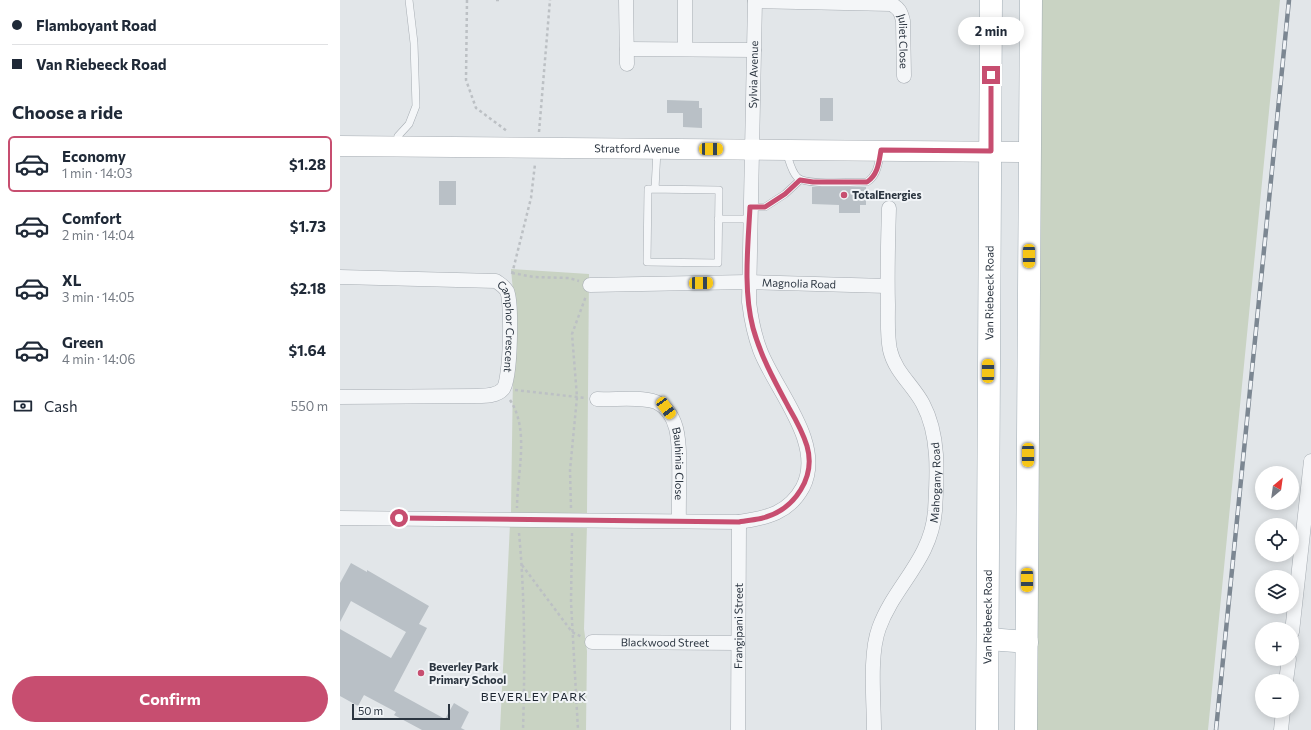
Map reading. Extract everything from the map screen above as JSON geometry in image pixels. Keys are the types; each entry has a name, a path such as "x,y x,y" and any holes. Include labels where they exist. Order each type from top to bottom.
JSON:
{"main road":[{"name":"Van Riebeeck Road","path":"987,730 988,308 991,151 990,0"},
{"path":"1026,730 1031,0"},
{"path":"988,639 1027,642"}],"street":[{"path":"626,0 627,64"},
{"path":"685,0 685,49"},
{"name":"Sylvia Avenue","path":"340,518 739,522 766,518 782,510 792,502 808,477 810,463 808,447 801,430 760,350 748,302 755,1"},
{"name":"Juliet Close","path":"755,1 891,4 898,8 902,13 904,76"},
{"path":"626,49 754,50"},
{"name":"Stratford Avenue","path":"340,146 545,149 657,148 1030,152"},
{"name":"Mahogany Road","path":"874,730 874,652 876,638 884,616 924,550 931,531 934,512 935,485 935,450 930,419 922,403 902,376 891,352 888,331 889,208"},
{"name":"Camphor Crescent","path":"340,277 484,279 496,281 502,285 507,292 510,333 508,376 503,389 493,395 340,397"},
{"name":"Magnolia Road","path":"590,285 748,282 888,286"},
{"name":"Bauhinia Close","path":"598,399 645,400 656,402 666,408 672,416 676,428 678,444 679,521"},
{"path":"1293,622 1311,461"},
{"name":"Frangipani Street","path":"738,730 739,522"},
{"name":"Blackwood Street","path":"592,642 738,643"},
{"path":"1281,730 1282,718"}],"lane":[{"path":"398,136 409,124 416,106 414,43 409,0"},
{"path":"655,189 657,148"},
{"path":"784,149 796,176 800,180 813,182 867,182 876,172 881,150"},
{"path":"718,219 750,213 765,207 785,194 800,180"},
{"path":"648,189 719,190 718,219 718,263 647,262 648,189"}],"path":[{"path":"467,0 466,80 476,108 510,133"},
{"path":"539,138 550,0"},
{"path":"507,292 530,198 536,157"},
{"path":"512,273 534,277 569,278 590,285"},
{"path":"503,389 598,399"},
{"path":"503,389 516,410 521,450 517,487 517,519 521,564 525,671 523,730"},
{"path":"521,564 572,632 592,642"}],"green space":[{"path":"1041,0 1280,0 1208,730 1032,730"},
{"path":"511,269 589,274 587,513 511,513 514,302"},
{"path":"510,524 587,525 584,629 587,651 586,730 500,730"}],"building":[{"path":"820,98 833,98 833,121 820,121"},
{"path":"667,100 699,101 699,108 702,108 702,128 683,127 683,113 667,113"},
{"path":"439,181 456,181 456,205 439,205"},
{"path":"812,187 866,187 866,205 860,205 860,213 839,213 839,205 812,204"},
{"path":"351,563 367,572 367,570 429,606 419,624 427,628 394,691 445,719 454,703 469,712 461,728 465,730 422,730 394,715 396,712 364,695 358,706 340,696 340,629 391,658 406,632 351,601 340,622 340,583"}],"railway":[{"path":"1216,730 1289,0"}],"place":[{"name":"TotalEnergies","path":"844,195"},
{"name":"Beverley Park Primary School","path":"421,673"}],"district":[{"name":"BEVERLEY PARK","path":"534,697"}],"route":[{"path":"399,518 739,522 766,518 782,510 792,502 801,491 808,477 810,463 808,447 801,430 760,350 753,326 748,302 750,207 765,207 785,194 800,180 813,182 867,182 876,172 881,150 991,151 991,75"}]}
